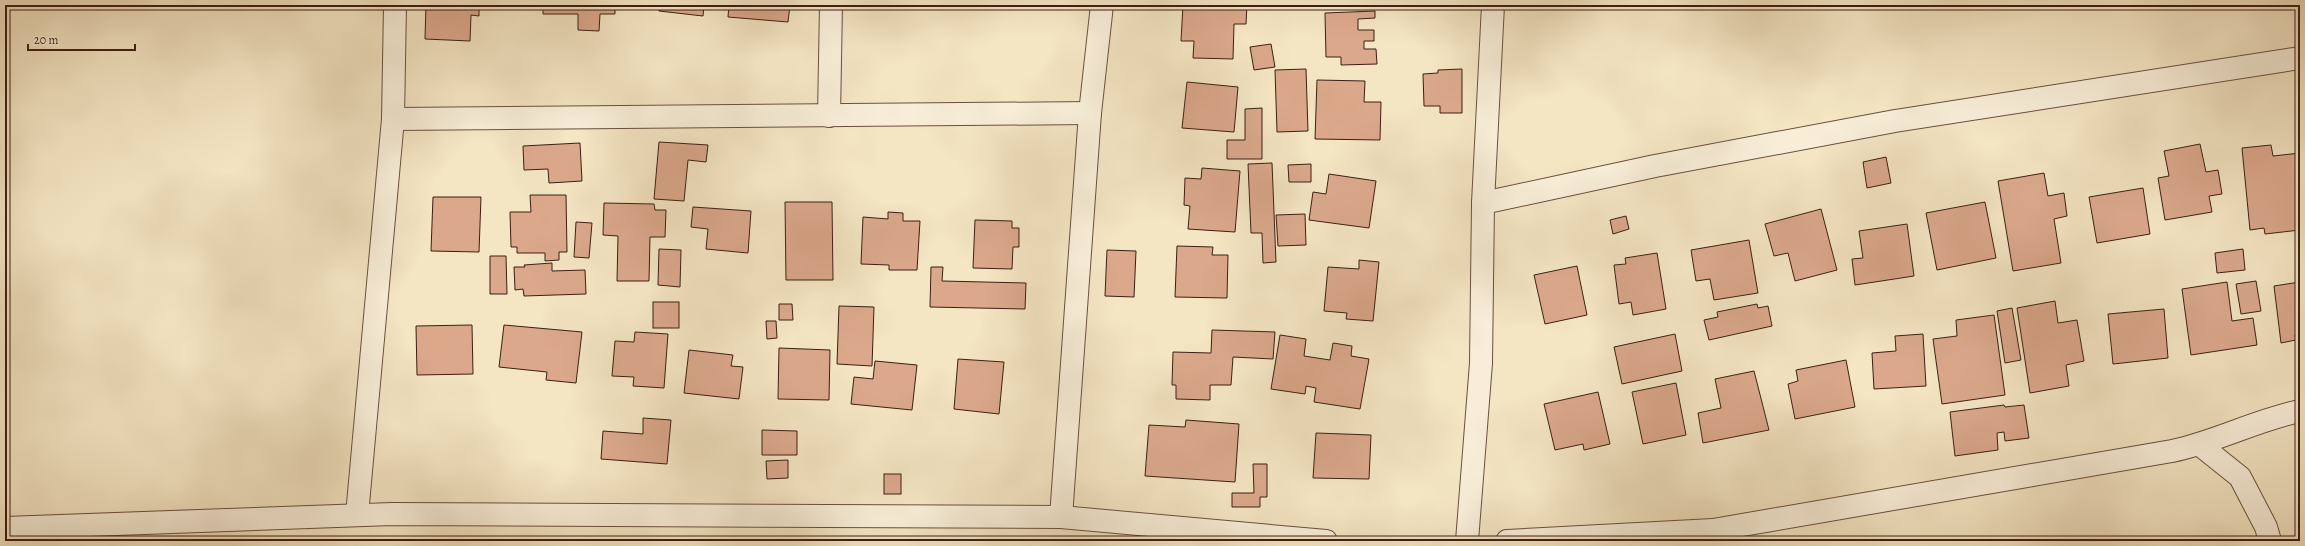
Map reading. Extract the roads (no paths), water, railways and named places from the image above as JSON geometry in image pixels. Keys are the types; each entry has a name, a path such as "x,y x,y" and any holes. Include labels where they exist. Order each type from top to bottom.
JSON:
{"street":[{"path":"357,515 393,118 395,5"},
{"path":"829,116 831,5"},
{"path":"1061,517 1090,113 1102,5"},
{"path":"1467,541 1481,363 1483,203 1494,5"},
{"path":"1483,203 1655,166 1896,122 2300,58"},
{"path":"393,118 1090,113"},
{"path":"1507,541 1713,530 2200,445 2285,414 2300,411"},
{"path":"2200,445 2240,477 2266,527 2270,541"},
{"path":"5,528 357,515 1061,517 1326,541"}]}
